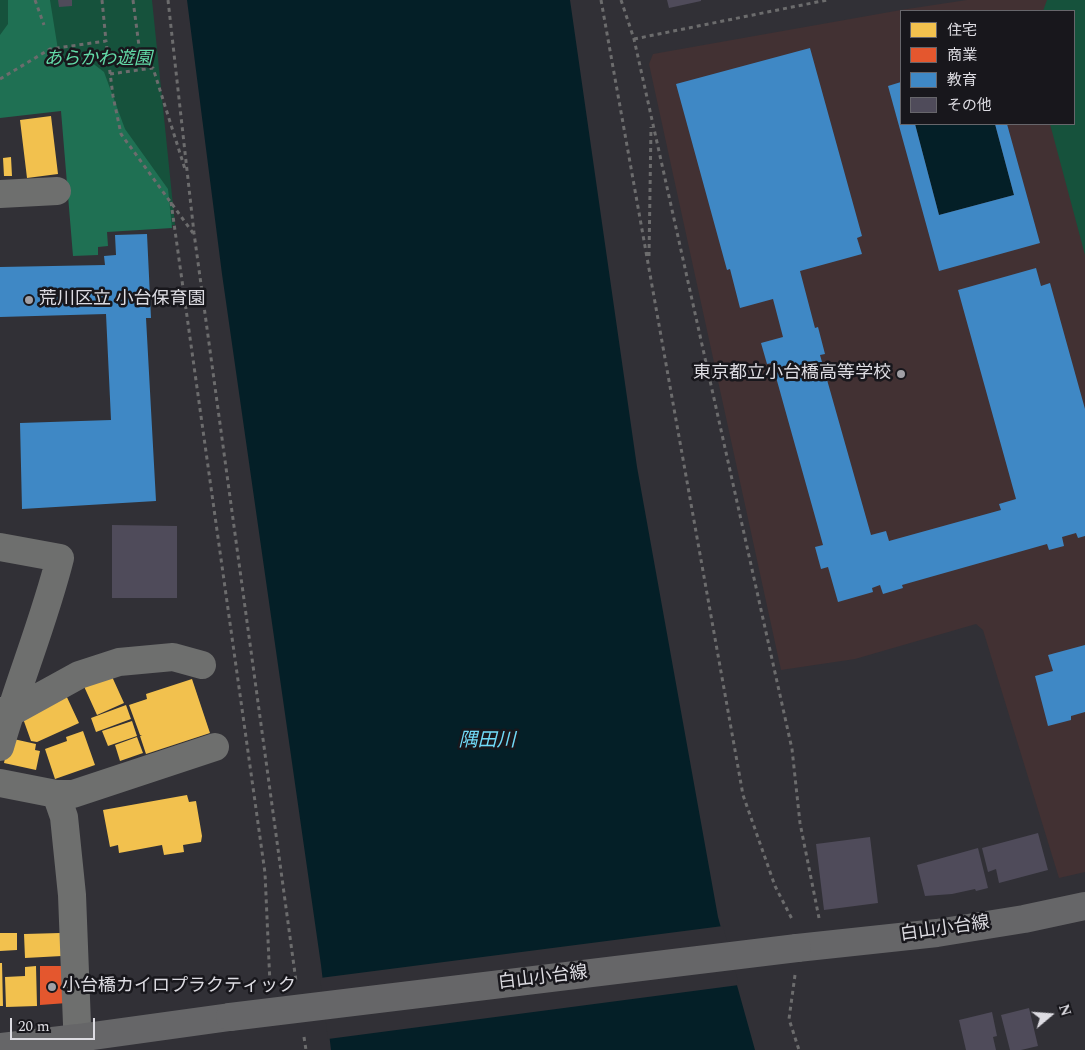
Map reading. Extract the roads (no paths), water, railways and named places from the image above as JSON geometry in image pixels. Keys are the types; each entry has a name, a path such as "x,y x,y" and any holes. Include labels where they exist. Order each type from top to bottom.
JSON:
{"main road":[{"name":"白山小台線","path":"0,1047 78,1044 272,1012 797,947 937,933 1024,919 1085,906"}],"street":[{"path":"0,194 57,191"},
{"path":"0,547 60,558 50,597 5,711 0,746"},
{"path":"5,711 79,675 119,662 173,657 202,665"},
{"path":"0,783 56,794 72,794 215,747"},
{"path":"56,794 64,817 72,895 78,1044"}],"water":[{"name":"隅田川","path":"187,0 570,0 637,467 718,917 755,1050 331,1050 321,965 222,274"},
{"path":"915,125 995,125 1014,195 939,215"}],"place":[{"name":"荒川区立 小台保育園","path":"29,300"},
{"name":"東京都立小台橋高等学校","path":"901,374"},
{"name":"小台橋カイロプラクティック","path":"52,987"}],"park label":[{"name":"あらかわ遊園","path":"98,60"}]}
